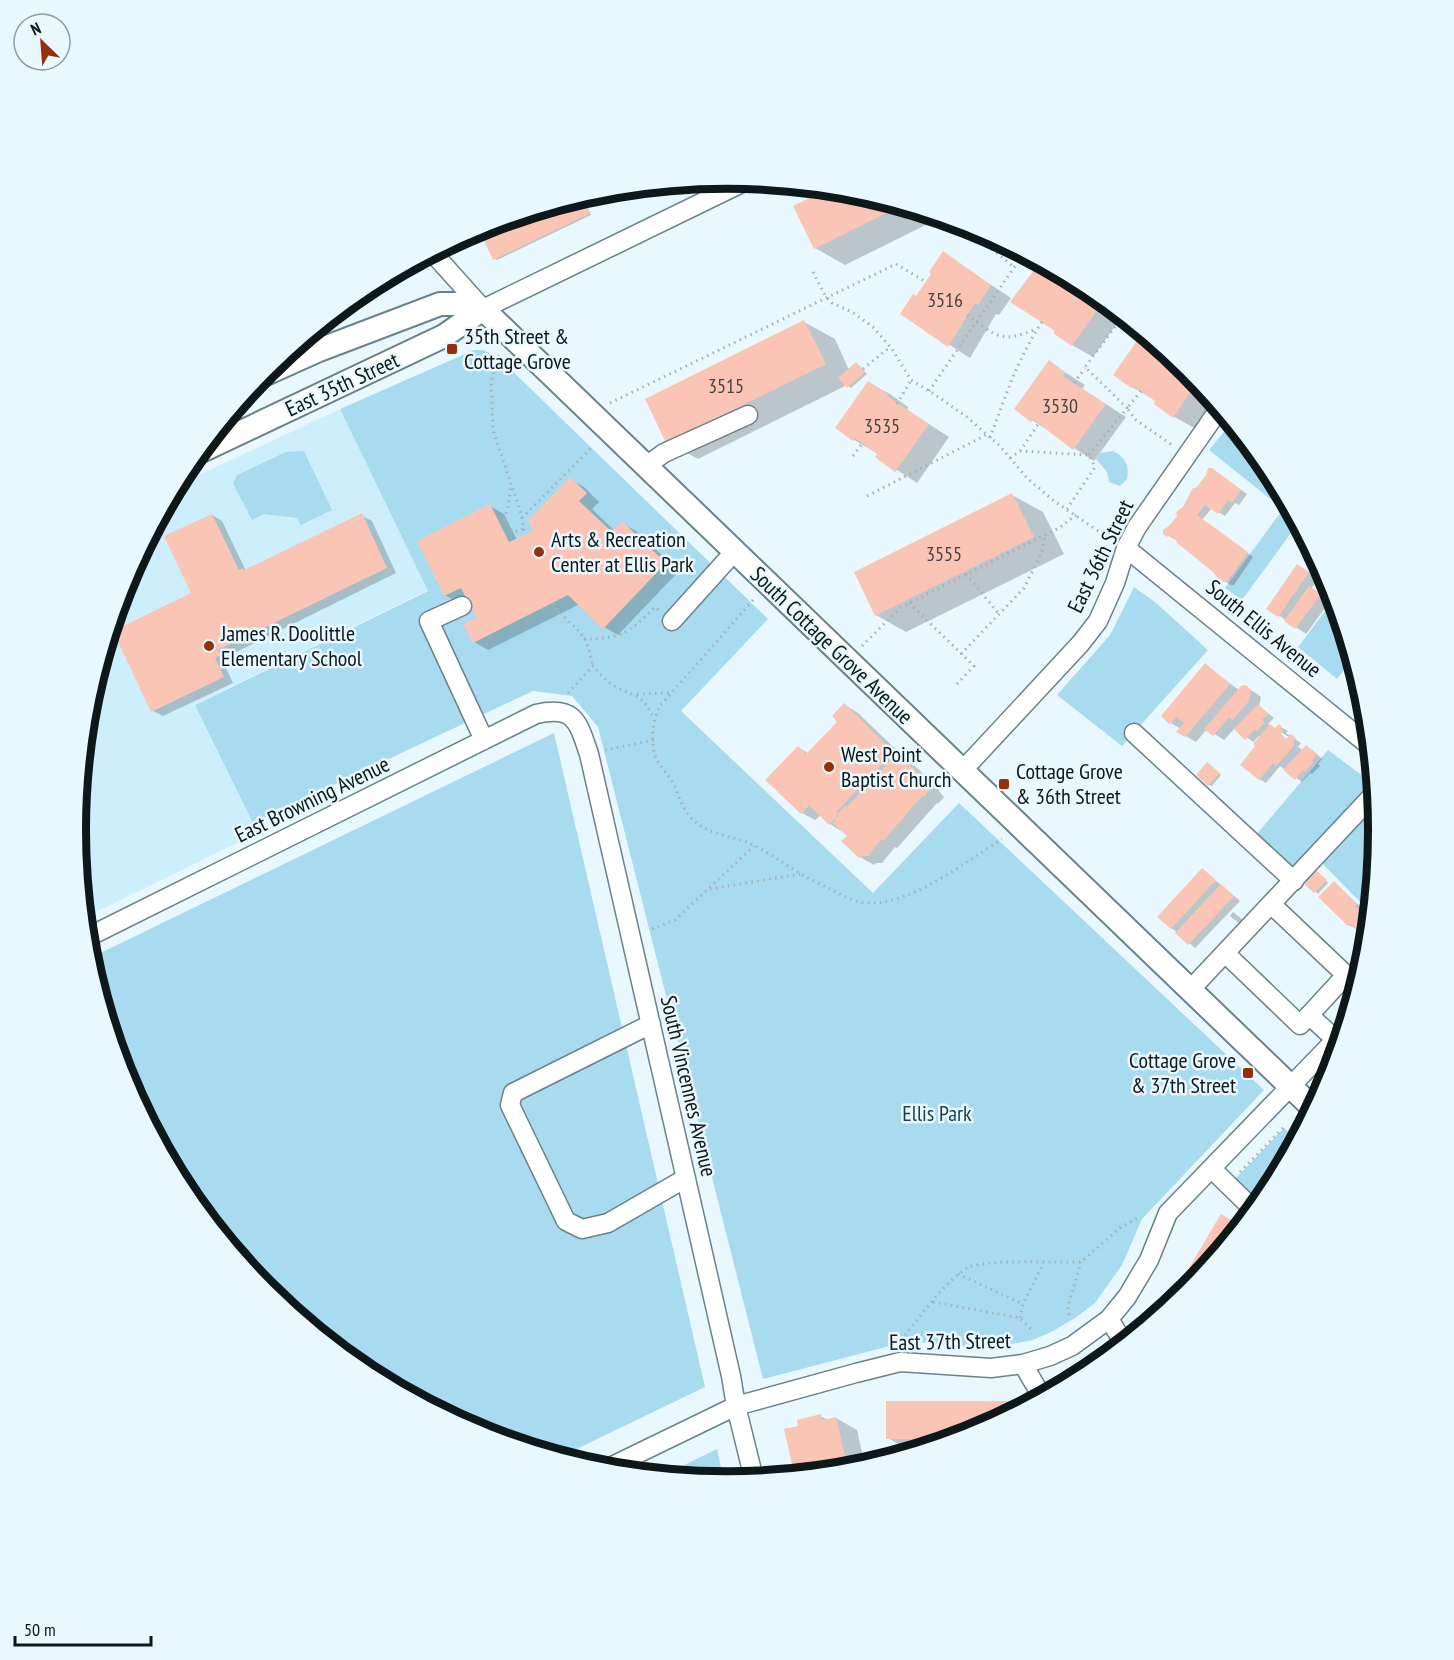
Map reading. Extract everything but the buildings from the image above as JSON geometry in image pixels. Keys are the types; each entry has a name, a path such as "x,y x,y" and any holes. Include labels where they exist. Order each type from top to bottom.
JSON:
{"main road":[{"name":"East 35th Street","path":"285,365 440,304 456,304 483,309"},
{"name":"East 35th Street","path":"214,445 444,336 483,309"},
{"name":"South Cottage Grove Avenue","path":"483,309 1307,1103"}],"street":[{"name":"East 35th Street","path":"483,309 731,188"},
{"name":"South Cottage Grove Avenue","path":"437,258 483,309"},
{"path":"646,466 664,453 748,415"},
{"name":"East 36th Street","path":"963,770 1082,643 1098,621 1111,592 1118,543 1149,507 1215,415"},
{"name":"South Ellis Avenue","path":"1118,543 1362,740"},
{"path":"672,621 735,551"},
{"path":"462,606 429,621 484,740"},
{"name":"East Browning Avenue","path":"94,934 536,714 550,711 562,713"},
{"name":"South Vincennes Avenue","path":"562,713 574,718 581,729 589,754 752,1471"},
{"path":"1134,733 1294,880"},
{"path":"1190,990 1367,801"},
{"path":"1225,952 1300,1025 1346,975 1271,904"},
{"path":"1309,1015 1335,1032"},
{"path":"651,1024 513,1093 510,1105 566,1221 582,1230 608,1223 686,1178"},
{"name":"East 37th Street","path":"620,1462 736,1406 900,1362 992,1368 1023,1364 1050,1356 1071,1346 1109,1319 1127,1297 1149,1260 1168,1213 1331,1044"},
{"path":"1212,1169 1248,1204"},
{"path":"1109,1319 1120,1337"},
{"path":"1023,1364 1038,1391"}],"path":[{"path":"984,243 1014,267"},
{"path":"929,391 1019,259"},
{"path":"610,403 896,264 926,282"},
{"path":"813,272 832,303 852,312 873,327 890,347 911,380 967,417 1010,458 1027,478 1067,509 1118,543"},
{"path":"968,315 993,335 1010,338 1038,328"},
{"path":"867,496 988,436 1015,369 1042,322"},
{"path":"1074,383 1119,322"},
{"path":"862,369 890,347"},
{"path":"499,355 491,382 494,430 525,534"},
{"path":"1085,368 1127,408 1136,420 1172,445"},
{"path":"897,404 911,380"},
{"path":"1089,455 1141,391"},
{"path":"1010,458 1020,451 1039,423"},
{"path":"853,456 862,444"},
{"path":"522,518 592,446"},
{"path":"1020,451 1089,455"},
{"path":"1067,509 1095,467 1089,455"},
{"path":"500,524 510,500 510,483"},
{"path":"862,646 901,607 1059,528 1076,515"},
{"path":"504,519 511,530 524,529"},
{"path":"961,654 1024,588 1041,554 1045,535"},
{"path":"966,574 999,614"},
{"path":"753,600 661,705 655,715 654,740 657,758 691,818 722,836 754,846 846,897 866,903 882,903 903,898 1002,839"},
{"path":"909,603 974,666 956,686"},
{"path":"552,604 588,645 593,666 617,688 636,694 672,693"},
{"path":"584,639 606,639 625,634 655,607 672,621"},
{"path":"568,693 593,666"},
{"path":"636,694 646,704 654,719"},
{"path":"602,751 654,740"},
{"path":"652,929 675,920 754,846"},
{"path":"708,889 801,874"},
{"path":"1237,1176 1286,1125"},
{"path":"1069,1315 1068,1306 1081,1262 1121,1227 1138,1218"},
{"path":"905,1335 958,1274 970,1266 987,1263 1081,1262"},
{"path":"1020,1318 1023,1304 1043,1264"},
{"path":"958,1274 1023,1304"},
{"path":"933,1302 1020,1318 1034,1332"}],"shaded area":[{"name":"James R. Doolittle Elementary School","path":"340,409 428,590 195,704 259,832 91,915 87,872 87,788 91,746 107,664 134,585 171,509 191,479"}],"green space":[{"name":"Ellis Park","path":"474,350 484,350 502,361 768,619 681,711 873,893 959,803 1264,1090 1142,1219 1122,1265 1095,1303 1075,1318 1033,1340 986,1349 909,1341 763,1379 598,727 572,696 533,691 253,823 195,705 428,591 340,409"},
{"path":"1227,428 1283,509 1209,450"},
{"path":"304,451 332,510 301,525 297,518 264,514 252,520 233,483 237,475 286,452"},
{"path":"1113,451 1121,456 1127,466 1127,479 1120,486 1109,482 1107,472 1096,459 1100,453"},
{"path":"1283,509 1293,529 1242,600 1225,588"},
{"path":"1134,587 1155,602 1208,650 1122,746 1057,695 1110,635"},
{"path":"1328,607 1347,665 1337,679 1298,647"},
{"path":"554,733 705,1387 570,1452 482,1423 443,1405 406,1386 336,1339 273,1284 245,1253 218,1221 171,1151 134,1075 107,996 98,954"},
{"path":"1328,750 1366,778 1367,793 1294,869 1256,835"},
{"path":"1368,813 1367,872 1364,906 1321,862"},
{"path":"1284,1128 1291,1135 1253,1197 1235,1179"},
{"path":"1069,1372 1048,1386 1046,1383"},
{"path":"717,1449 722,1472 685,1470 676,1469"}],"place":[{"name":"35th Street & Cottage Grove","path":"452,349"},
{"name":"Arts & Recreation Center at Ellis Park","path":"539,552"},
{"name":"James R. Doolittle Elementary School","path":"209,646"},
{"name":"West Point Baptist Church","path":"829,767"},
{"name":"Cottage Grove & 36th Street","path":"1004,784"},
{"name":"Cottage Grove & 37th Street","path":"1248,1073"}]}
